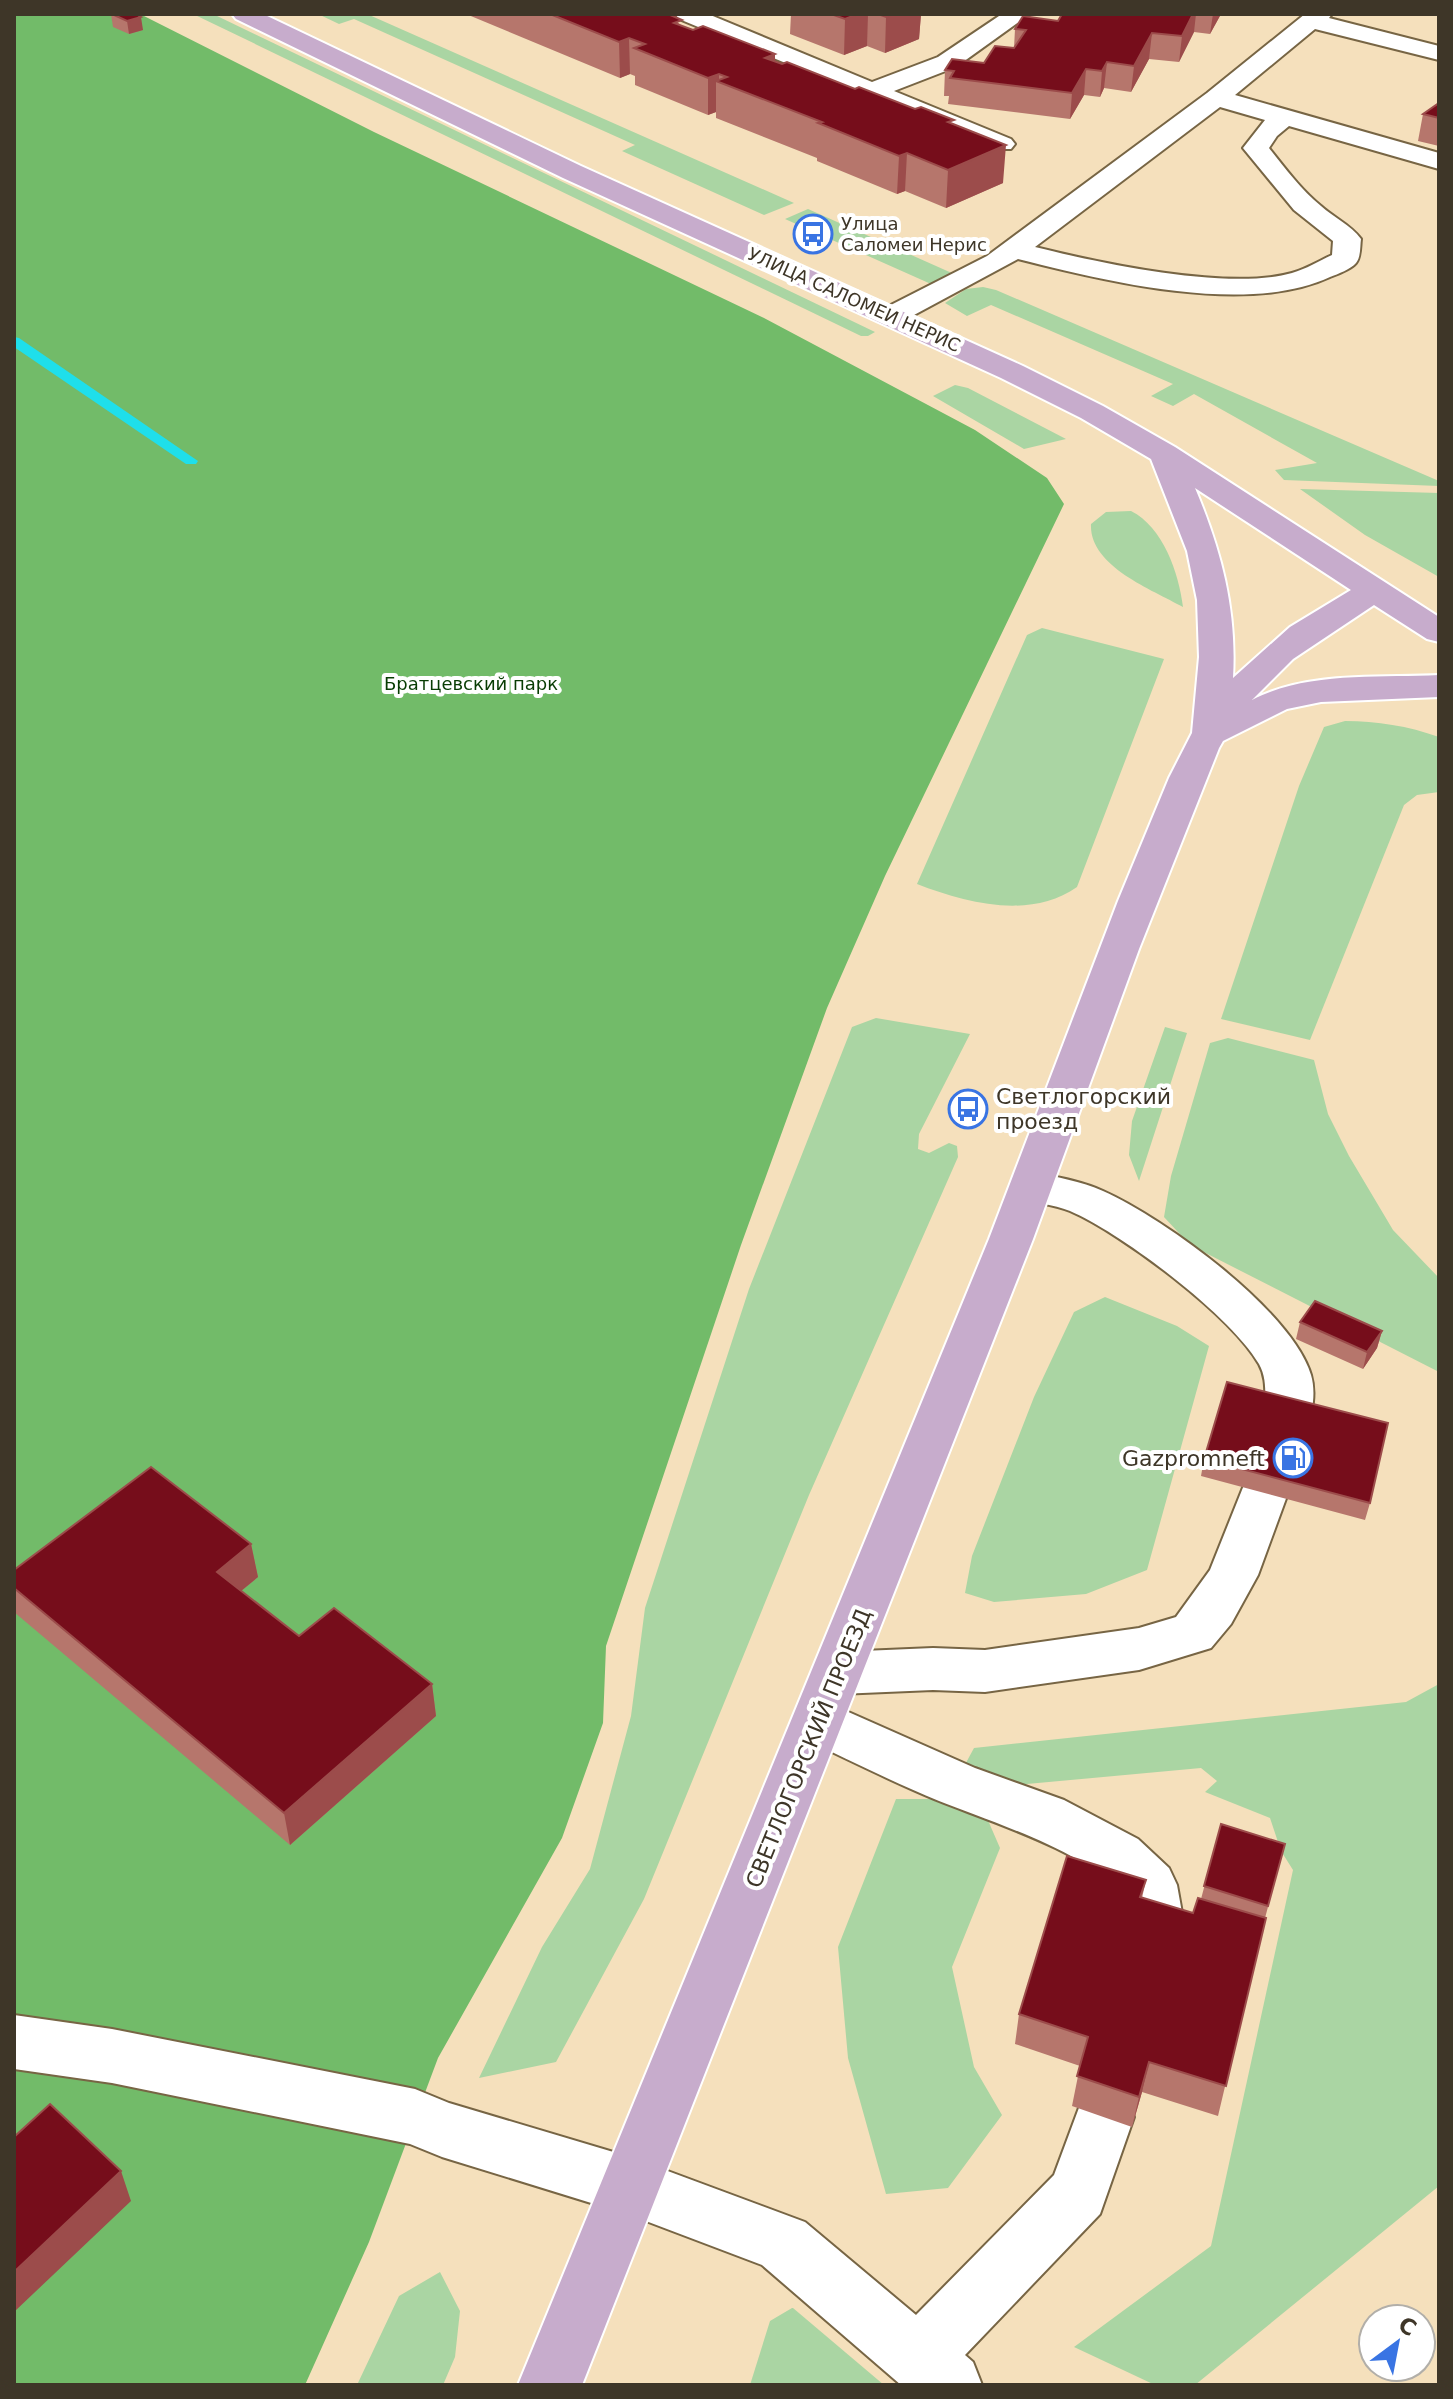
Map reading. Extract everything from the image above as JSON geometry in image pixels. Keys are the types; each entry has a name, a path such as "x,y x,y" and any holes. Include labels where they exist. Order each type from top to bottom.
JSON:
{"main road":[{"name":"УЛИЦА САЛОМЕИ НЕРИС","path":"244,14 572,172 1039,385 1164,454 1439,632"},
{"path":"1164,454 1183,497 1211,582 1217,680 1207,737"},
{"name":"СВЕТЛОГОРСКИЙ ПРОЕЗД","path":"550,2385 829,1697 1032,1187 1098,999 1207,737 1237,693 1275,654 1325,617 1373,591"},
{"path":"1207,737 1276,701 1321,691 1439,686"}],"lane":[{"path":"687,14 1002,144"},
{"path":"873,90 947,62 1018,14"},
{"path":"891,316 997,262 1216,98 1315,18 1439,53"},
{"path":"1216,98 1439,161"},
{"path":"1014,250 1091,267 1223,284 1284,283 1306,278 1345,259 1347,239 1335,226 1314,215 1277,179 1256,148 1267,131 1285,117"},
{"path":"1032,1187 1087,1201 1137,1229 1229,1303 1273,1345 1288,1375 1288,1416"},
{"path":"829,1697 933,1669 985,1671 1139,1649 1193,1633 1213,1609 1233,1575 1263,1493"},
{"path":"829,1697 956,1784 1045,1817 1118,1856 1149,1885 1158,1935"},
{"path":"14,2042 112,2056 415,2117 442,2129 630,2186 783,2243 934,2371 1078,2193 1104,2117"}],"green space":[{"name":"Братцевский парк","path":"14,14 140,14 374,132 764,318 975,430 1047,478 1064,504 885,876 827,1008 741,1245 606,1646 603,1723 562,1838 438,2058 369,2242 305,2385 14,2385"},
{"path":"193,14 213,14 875,332 861,336"},
{"path":"318,14 367,14 794,203 764,215 622,151 635,145 354,19 339,24"},
{"path":"808,209 954,274 931,284 785,219"},
{"path":"983,287 1439,481 1439,486 1284,480 1275,470 1317,463 1194,394 1173,406 1151,396 1173,384 991,305 967,316 945,303 966,289"},
{"path":"955,385 968,388 1066,439 1024,449 933,396"},
{"path":"1300,489 1439,493 1439,577 1365,535"},
{"path":"1131,511 1152,528 1168,552 1183,607 1139,584 1100,552 1093,539 1091,524 1106,512"},
{"path":"1042,628 1164,659 1077,887 1059,897 1019,906 977,902 917,884 1027,635"},
{"path":"1345,721 1392,725 1439,737 1439,792 1417,795 1404,805 1310,1040 1221,1019 1299,786 1324,727"},
{"path":"876,1018 970,1034 919,1134 918,1149 929,1153 949,1143 957,1146 958,1157 809,1495 644,1899 556,2062 479,2078 542,1947 590,1869 631,1716 645,1608 749,1289 852,1027"},
{"path":"1165,1027 1187,1033 1139,1181 1129,1155 1132,1121"},
{"path":"1228,1038 1314,1060 1328,1114 1349,1156 1393,1230 1439,1278 1439,1372 1190,1245 1164,1217 1171,1176 1210,1043"},
{"path":"1105,1297 1177,1326 1209,1346 1147,1570 1086,1594 994,1602 965,1593 972,1556 1034,1397 1074,1312"},
{"path":"1439,1684 1439,2186 1195,2385 1155,2385 1074,2347 1211,2246 1293,1870 1281,1851 1270,1818 1205,1792 1217,1781 1201,1768 973,1789 961,1772 974,1748 1406,1702"},
{"path":"896,1799 937,1799 987,1818 1000,1848 952,1967 974,2067 1002,2115 948,2188 886,2194 848,2058 838,1947"},
{"path":"440,2272 460,2311 455,2357 443,2385 357,2385 399,2296"},
{"path":"793,2308 884,2385 750,2385 770,2321"}],"building":[{"path":"112,14 136,14 141,17 127,21"},
{"path":"550,14 668,14 682,20 674,23 693,30 703,26 775,54 765,58 782,64 787,62 915,109 921,107 954,120 948,122 1006,145 948,170 907,153 899,156 716,81 727,77 719,74 708,78 634,48 645,44 629,38 619,42"},
{"path":"831,14 858,14 845,19"},
{"path":"1062,14 1193,14 1182,36 1152,33 1134,66 1107,62 1102,71 1086,69 1072,93 950,78 954,71 945,70 952,59 984,63 995,46 1014,48 1026,30 1015,29 1023,16 1058,21"},
{"path":"1439,103 1439,118 1423,114"},
{"path":"1315,1301 1382,1331 1367,1352 1300,1322"},
{"name":"Gazpromneft","path":"1227,1382 1388,1423 1370,1503 1204,1459"},
{"path":"151,1467 251,1544 217,1572 299,1636 334,1608 432,1684 284,1813 14,1588 14,1570"},
{"path":"1221,1824 1285,1844 1268,1906 1204,1886"},
{"path":"1067,1856 1146,1880 1140,1897 1193,1913 1198,1898 1266,1918 1226,2086 1149,2062 1139,2097 1077,2076 1088,2037 1019,2014"},
{"path":"50,2104 121,2171 14,2272 14,2137"}],"waterway":[{"path":"14,341 191,461"}],"place":[{"name":"Улица Саломеи Нерис","path":"813,234"},
{"name":"Светлогорский проезд","path":"968,1109"},
{"name":"Gazpromneft","path":"1293,1458"}]}
